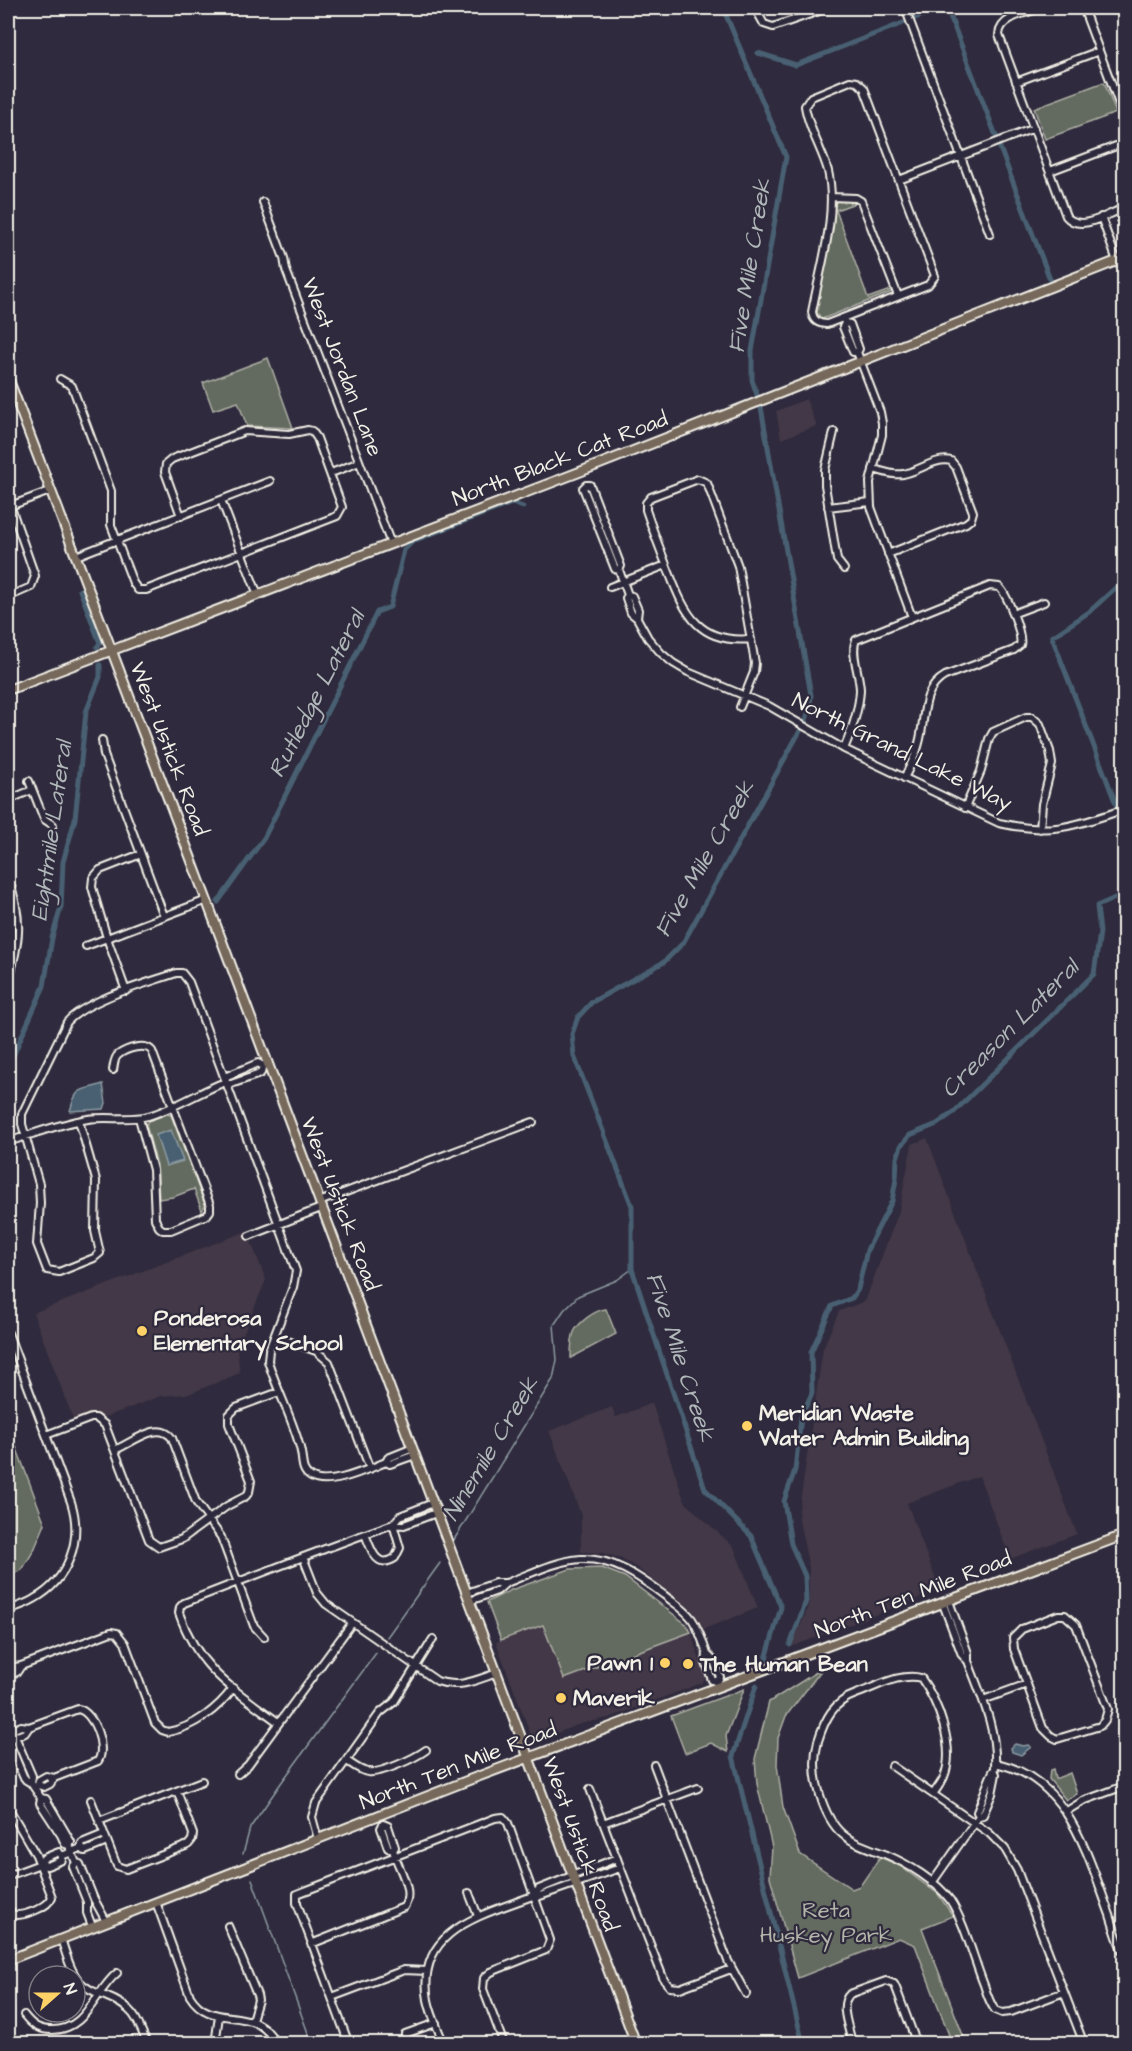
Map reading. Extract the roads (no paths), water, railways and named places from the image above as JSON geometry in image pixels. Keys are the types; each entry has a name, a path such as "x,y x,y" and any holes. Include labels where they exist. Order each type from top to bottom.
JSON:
{"main road":[{"name":"North Black Cat Road","path":"8,690 861,363 1121,259"},
{"name":"West Ustick Road","path":"8,378 207,900 265,1065 414,1452 636,2043"},
{"name":"North Ten Mile Road","path":"8,1960 718,1685 946,1603 1125,1535"}],"street":[{"path":"755,8 761,20 769,27 777,27 828,8"},
{"path":"905,8 990,234"},
{"path":"1037,8 1007,21 999,28 999,39 1066,216 1074,223 1083,224 1125,208"},
{"path":"1083,8 1099,51 1119,92 1125,117"},
{"path":"1016,82 1099,51"},
{"path":"850,81 857,82 864,88 934,270 933,280 928,285 844,321 827,324 816,321 812,312 830,217 831,198 827,170 805,110 806,102 811,97 850,81"},
{"path":"899,180 1034,128"},
{"path":"1050,171 1125,143"},
{"path":"831,198 856,198 861,201 898,296"},
{"name":"West Jordan Lane","path":"263,202 284,258 286,270 391,544"},
{"path":"1101,217 1121,259"},
{"path":"844,321 850,324 859,349 857,352 882,423 882,435 869,487 870,502 912,617"},
{"path":"60,379 72,386 111,491 111,525 133,583 138,590 146,590 337,516 341,511 342,502 314,432 308,430 290,434 244,431 172,459 166,464 165,472 182,516"},
{"path":"834,432 825,470 828,507 837,560 844,569"},
{"path":"873,469 904,474 942,460 951,461 956,467 972,509 972,517 966,524 888,554"},
{"path":"331,473 357,463"},
{"name":"North Grand Lake Way","path":"582,471 586,485 590,485 621,566 619,570 628,595 626,598 631,613 638,618 648,638 673,663 688,672 744,695 844,749 999,823 1056,829 1077,825 1116,812"},
{"path":"740,707 754,672 751,639 738,566 708,483 698,479 651,497 646,503 646,510 682,605 692,620 708,633 722,638 735,641 751,639"},
{"path":"76,556 270,481"},
{"path":"10,506 50,491"},
{"path":"8,499 34,570 34,582 26,590 8,597"},
{"path":"222,500 258,595"},
{"path":"828,507 870,502"},
{"path":"610,587 666,565"},
{"path":"844,749 859,704 860,688 854,649 855,642 860,636 990,586 999,587 1004,593 1021,636 1020,645 1014,650 945,676 935,683 927,695 919,744 904,778"},
{"path":"1012,614 1044,602"},
{"path":"965,808 981,771 993,732 1026,717 1034,718 1040,724 1050,751 1052,764 1042,804 1040,829"},
{"path":"102,740 104,755 165,916"},
{"path":"29,781 44,819 53,825"},
{"path":"8,800 32,790"},
{"path":"126,991 92,887 93,878 100,870 141,854"},
{"path":"8,877 16,901 19,922 18,941 8,983"},
{"path":"86,946 207,900"},
{"path":"80,1121 96,1180 95,1231 99,1253 94,1258 59,1272 53,1272 47,1270 37,1244 40,1190 22,1124 22,1114 66,1022 81,1009 176,973 182,973 189,982 294,1265 296,1277 269,1350 268,1360 301,1451 303,1468 312,1479 340,1479 370,1469 386,1462 388,1458 414,1452"},
{"path":"113,1070 114,1061 118,1055 142,1045 148,1046 152,1051 210,1205 207,1215 171,1230 163,1230 159,1227 155,1219 153,1170 139,1118"},
{"path":"8,1142 80,1121 139,1118 173,1106 225,1082 231,1084 258,1075 265,1065 258,1063 238,1070 227,1076 225,1082"},
{"path":"249,1236 279,1225 320,1205 533,1122"},
{"path":"8,1333 73,1508 75,1522 75,1540 69,1562 51,1587 34,1599 8,1610"},
{"path":"274,1336 316,1351 329,1362 370,1469"},
{"path":"46,1435 91,1418 101,1421 105,1425 149,1540 159,1547 182,1539 207,1519 246,1496 250,1481 229,1424 229,1415 236,1408 279,1392"},
{"path":"115,1450 155,1430 163,1430 172,1438 196,1502 221,1537 254,1626 264,1637"},
{"path":"393,1524 400,1516 433,1503"},
{"path":"278,1722 207,1665 192,1644 180,1613 180,1607 184,1603 365,1534 393,1524 404,1525 436,1513"},
{"path":"365,1534 374,1556 383,1562 390,1561 395,1558 400,1548 393,1524"},
{"path":"303,1557 321,1599 437,1681 456,1685 466,1684 496,1673"},
{"path":"470,1601 497,1591 506,1583 557,1564 587,1559 609,1562 635,1574 688,1613 707,1653 714,1661 720,1677 718,1685"},
{"path":"467,1593 495,1582 506,1583"},
{"path":"932,1883 979,1816 983,1815 992,1794 996,1774 994,1736 968,1661 968,1653 946,1603"},
{"path":"1058,1615 1065,1615 1076,1625 1108,1709 1105,1720 1100,1726 1058,1739 1047,1732 1027,1684 1014,1649 1013,1638 1022,1629 1058,1615"},
{"path":"238,1774 248,1765 352,1623"},
{"path":"8,1668 21,1666 111,1632 117,1633 122,1637 155,1723 162,1730 173,1731 200,1719 219,1706 233,1688"},
{"path":"318,1839 313,1824 313,1809 380,1713 394,1702 433,1639"},
{"path":"8,1676 21,1666"},
{"path":"934,1793 945,1776 948,1749 945,1732 930,1690 921,1677 910,1675 850,1696 830,1711 816,1751 814,1777 828,1816 836,1829 861,1847 899,1861 945,1894 953,1906 995,2010 1011,2012 1064,1992"},
{"path":"983,1700 1027,1684"},
{"path":"9,1730 21,1726 29,1727 78,1709 88,1713 101,1745 101,1756 98,1761 54,1778 44,1787 35,1785"},
{"path":"8,1720 10,1739 32,1776 41,1798 40,1803 65,1844 70,1848 76,1863 80,1864 106,1921"},
{"path":"10,1739 25,1733 29,1727"},
{"path":"347,1761 360,1770 371,1773 416,1757 426,1750"},
{"path":"654,1765 731,1969 746,1994"},
{"path":"892,1766 975,1822 1005,1849 1017,1870 1084,2043"},
{"path":"995,1767 1012,1766 1038,1780 1065,1812 1081,1840 1125,1954"},
{"path":"99,1821 202,1781"},
{"path":"1065,1812 1083,1801 1125,1786"},
{"path":"603,1823 698,1788"},
{"path":"590,1789 664,1980 670,1987 680,1988 731,1969"},
{"path":"91,1800 117,1866 121,1869 188,1845 192,1840 193,1834 177,1791"},
{"path":"8,1807 25,1834 51,1893 51,1900 47,1904 19,1915 13,1915 8,1907"},
{"path":"311,1944 393,1912 404,1907 408,1901 408,1893 394,1853 388,1848 379,1815"},
{"path":"349,2043 311,1944 297,1903 297,1894 394,1853 503,1817 508,1823 550,1940 546,1950 492,1972 484,1978 483,1989 504,2043"},
{"path":"81,1848 82,1843 104,1834"},
{"path":"8,1876 40,1864 44,1858 59,1852 62,1856 70,1848 81,1848 85,1851 107,1842"},
{"path":"574,1879 617,1858"},
{"path":"76,1863 73,1866 87,1902 87,1913 92,1926"},
{"path":"444,2043 428,1999 427,1971 435,1952 448,1934 462,1923 535,1895 539,1889 620,1868"},
{"path":"469,1893 478,1916"},
{"path":"156,1902 190,1996 202,2009 219,2016 252,2020 266,2030 276,2043"},
{"path":"228,1926 257,1995 258,2000 252,2020"},
{"path":"61,1939 76,1977 83,1985 98,1994 120,2002 129,2009 137,2018 147,2043"},
{"path":"332,1997 404,1970 427,1971"},
{"path":"24,2016 35,2027 41,2029 53,2030 70,2026 84,2015 108,1980 117,1973"},
{"path":"852,2043 844,2007 846,1998 850,1994 882,1982 890,1982 896,1988 917,2043"},
{"path":"215,2043 219,2016"},
{"path":"405,2034 436,2023"}],"water":[{"path":"103,1084 106,1103 104,1109 70,1111 77,1093"},
{"path":"171,1130 183,1161 166,1166 156,1135"},
{"path":"1015,1744 1031,1747 1021,1755 1012,1752 1011,1748"}],"waterway":[{"name":"Five Mile Creek","path":"723,8 786,157 752,351 752,380 761,407 811,695 810,707 806,720 683,943 664,962 592,1002 578,1017 572,1034 574,1056 632,1206 632,1269 705,1489 751,1536 781,1607 766,1659"},
{"path":"915,18 943,8"},
{"path":"947,8 996,136"},
{"path":"758,53 796,65 903,23"},
{"path":"1000,148 1051,282"},
{"name":"Rutledge Lateral","path":"218,902 264,838 377,612 390,607 404,550 413,541 512,503 523,507"},
{"name":"Creason Lateral","path":"1124,580 1089,612 1052,637 1124,825"},
{"name":"Eightmile Lateral","path":"80,590 100,643 97,647"},
{"name":"Eightmile Lateral","path":"8,1067 44,986 52,938 61,907 63,862 75,819 86,712 100,677 100,665"},
{"name":"Creason Lateral","path":"790,1645 806,1601 805,1576 791,1544 784,1501 795,1470 801,1417 812,1393 811,1352 832,1306 852,1298 858,1289 867,1250 892,1201 897,1158 901,1146 910,1135 937,1124 954,1112 1094,974 1100,932 1097,906 1124,894"},
{"name":"Ninemile Creek","path":"452,1543 553,1379 557,1360 554,1325 564,1310 578,1296 617,1280 632,1269"},
{"name":"Ninemile Creek","path":"387,1637 440,1563"},
{"name":"Ninemile Creek","path":"243,1854 250,1828 376,1653"},
{"path":"756,1686 733,1756 803,2044"},
{"name":"Ninemile Creek","path":"252,1879 312,2044"}],"place":[{"name":"Ponderosa Elementary School","path":"142,1331"},
{"name":"Meridian Waste Water Admin Building","path":"747,1426"},
{"name":"Pawn 1","path":"665,1663"},
{"name":"The Human Bean","path":"688,1664"},
{"name":"Maverik","path":"561,1698"}],"park label":[{"name":"Reta Huskey Park","path":"826,1922"}]}
